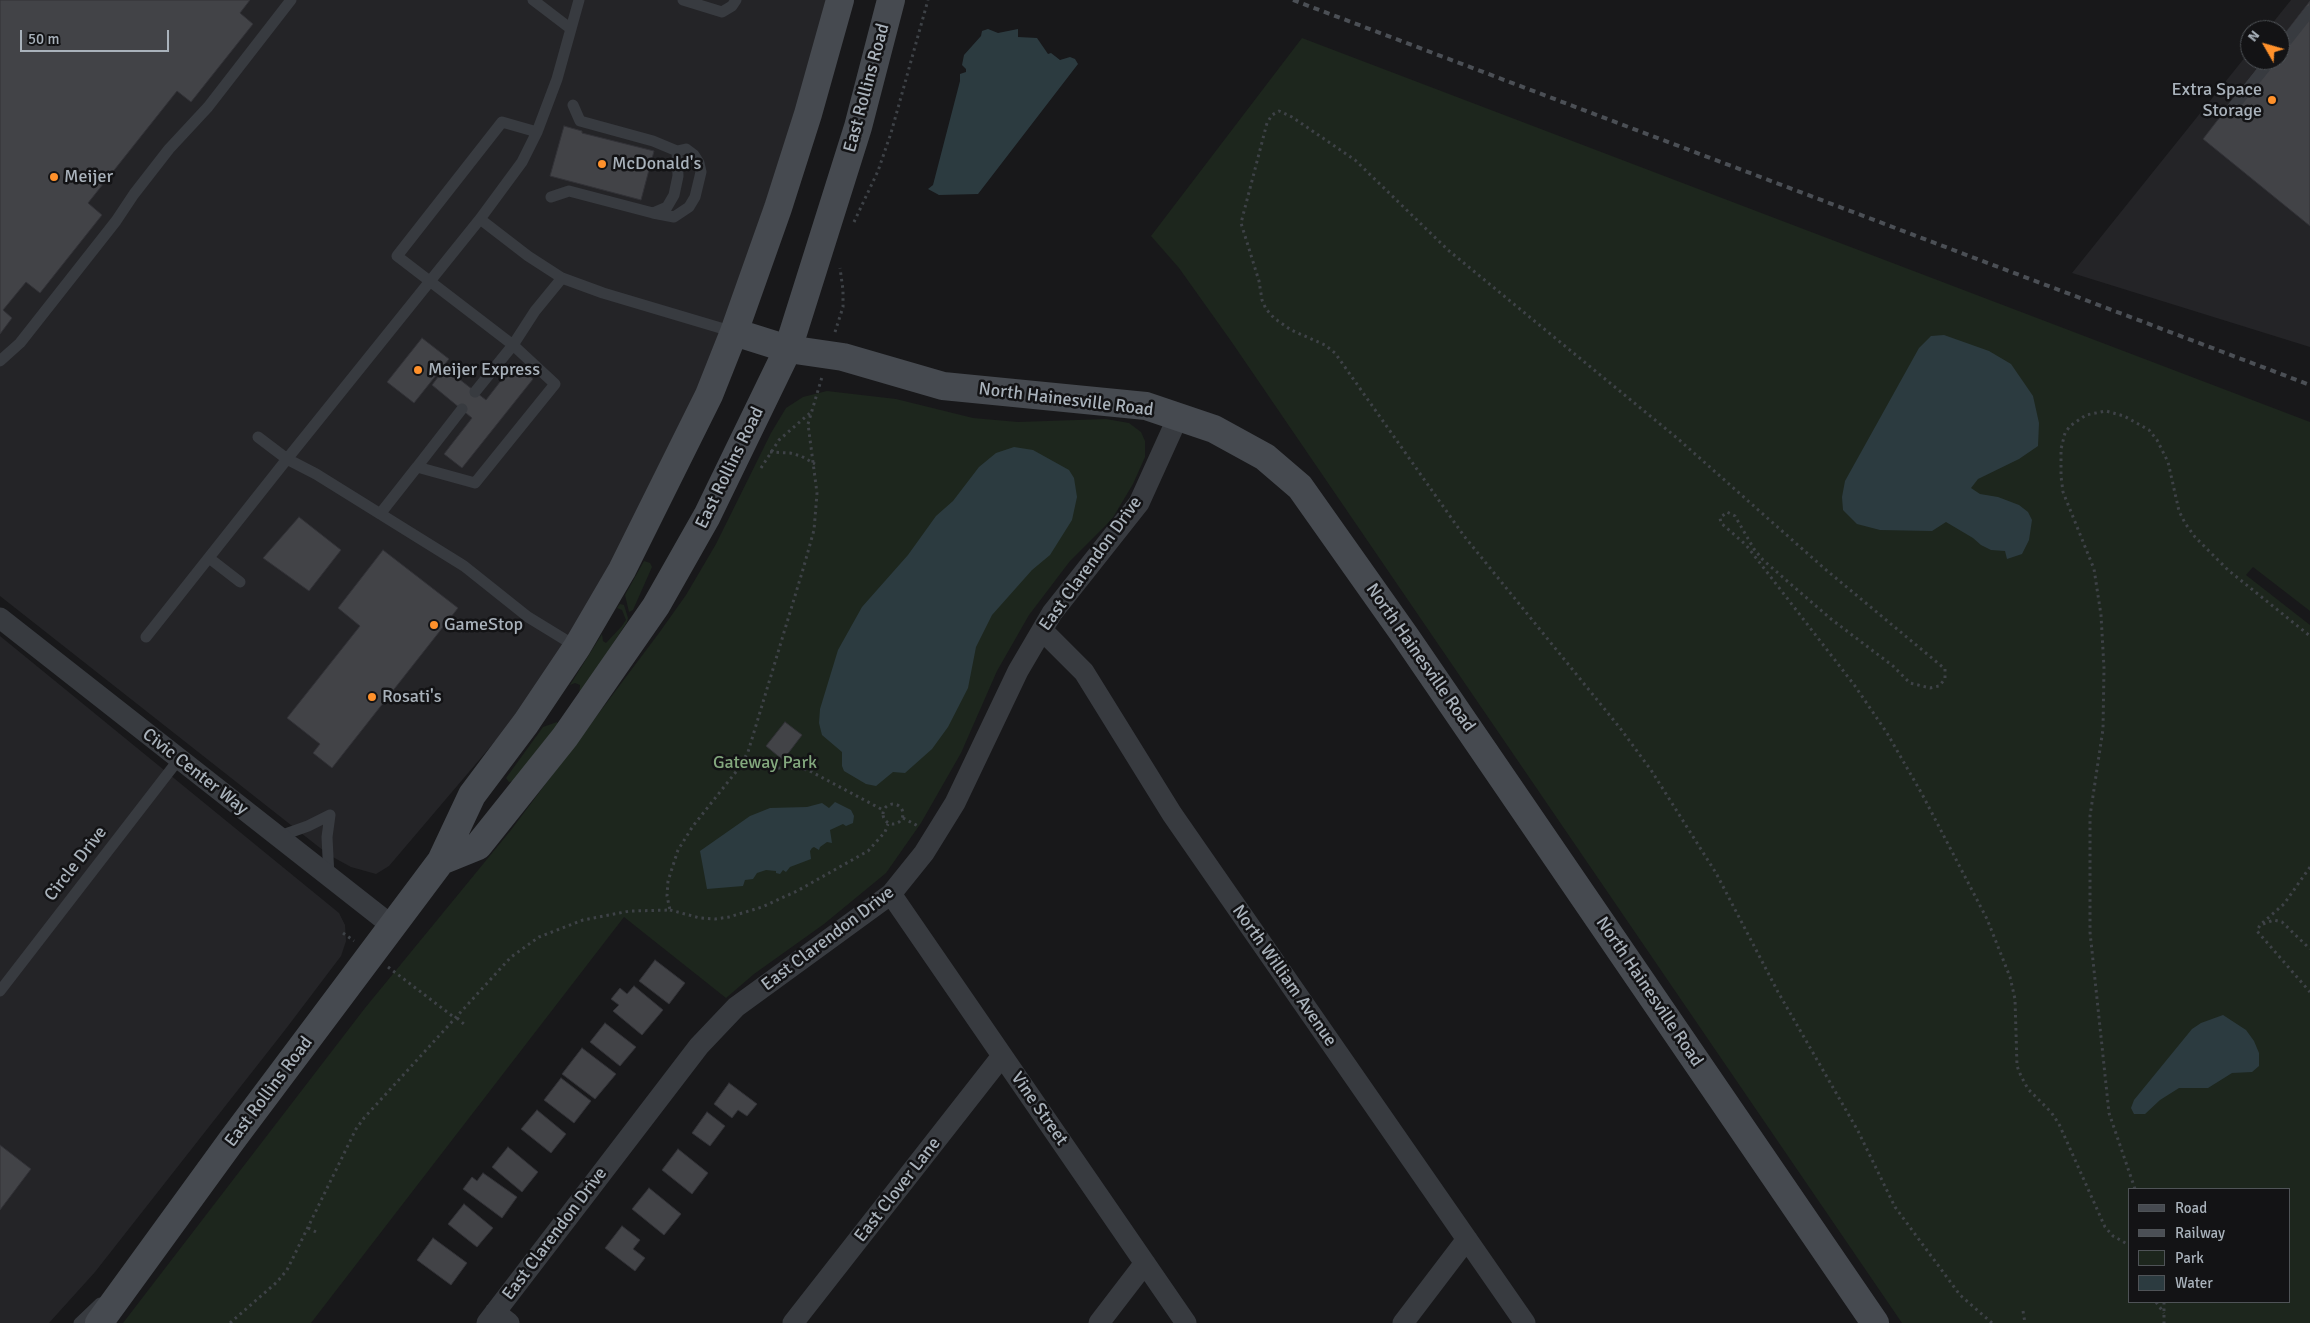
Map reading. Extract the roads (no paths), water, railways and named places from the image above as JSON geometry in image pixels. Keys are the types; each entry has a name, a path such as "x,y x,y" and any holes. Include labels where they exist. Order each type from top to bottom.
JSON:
{"main road":[{"name":"East Rollins Road","path":"99,1323 391,925 441,861 472,795 526,723 577,647 617,578 709,395 734,332 787,180 840,0"},
{"name":"East Rollins Road","path":"441,861 478,846 564,737 630,643 679,568 707,516 788,349 858,126 891,0"},
{"name":"North Hainesville Road","path":"734,332 788,349 843,357 943,386 1146,406 1214,430 1265,457 1300,487 1406,637 1875,1323"}],"street":[{"name":"East Clarendon Drive","path":"497,1319 699,1046 736,1007 891,894 924,853 955,803 1018,671 1052,613 1139,504 1178,417"},
{"name":"Civic Center Way","path":"0,618 391,925"},
{"name":"North William Avenue","path":"1042,630 1084,672 1172,814 1525,1323"},
{"name":"Vine Street","path":"891,894 1186,1323"},
{"name":"East Clover Lane","path":"793,1323 1002,1056"},
{"path":"1403,1323 1467,1239"},
{"path":"1099,1323 1145,1263"}],"lane":[{"path":"0,361 20,343 116,221 134,194 169,149 208,107 291,0"},
{"path":"534,0 571,29"},
{"path":"146,637 480,219 522,162 537,132 557,79 579,0"},
{"path":"683,0 722,12 732,6 736,0"},
{"path":"2290,36 2310,11"},
{"path":"2229,112 2263,70"},
{"path":"551,197 569,191 674,217 689,207 701,172 694,155 686,150 676,151 653,141 580,121 573,105"},
{"path":"417,467 475,483 555,384 513,344 397,256 502,122 537,132"},
{"path":"653,212 667,207 674,195 678,176 676,151"},
{"path":"480,219 528,256 562,278 603,293 734,332"},
{"path":"475,392 562,278"},
{"path":"380,514 462,409"},
{"path":"258,436 287,459 316,474 464,566 528,616 577,647"},
{"path":"209,558 240,582"},
{"name":"Circle Drive","path":"0,991 179,759"},
{"path":"277,836 308,826 330,815 327,837 329,877"},
{"path":"79,1323 144,1263"}],"water":[{"path":"988,29 998,33 1018,29 1018,37 1037,38 1048,54 1051,53 1060,60 1070,57 1075,59 1078,64 978,194 939,195 928,189 933,185 960,81 960,74 966,72 962,65 964,55 981,36 982,31"},
{"path":"1944,335 1989,351 2011,364 2033,396 2039,423 2038,446 2019,459 1978,479 1971,488 1980,494 1998,497 2019,505 2028,512 2032,520 2029,540 2022,554 2007,559 2005,551 1991,550 1946,522 1932,531 1880,530 1857,524 1843,510 1842,497 1845,481 1919,348 1931,336"},
{"path":"1014,447 1033,450 1069,470 1074,478 1077,497 1072,520 1050,555 1032,570 992,615 976,647 968,688 948,727 932,749 905,773 893,772 876,786 866,784 844,771 842,752 822,735 819,723 820,709 838,650 862,607 908,555 936,516 953,501 979,467 996,453"},
{"path":"835,802 851,810 854,816 853,823 846,826 843,824 830,830 832,843 827,842 819,850 814,847 812,848 810,851 811,859 790,867 786,872 783,870 780,874 776,873 776,871 766,870 757,873 753,879 745,880 743,886 707,889 700,851 750,816 770,808 807,807 822,803 829,808"},
{"path":"2223,1015 2246,1030 2254,1041 2259,1053 2259,1066 2252,1072 2232,1073 2208,1088 2179,1088 2160,1100 2145,1114 2134,1114 2131,1108 2134,1100 2192,1029 2201,1023"}],"railway":[{"path":"1293,0 2310,385"}],"place":[{"name":"Extra Space Storage","path":"2272,100"},
{"name":"McDonald's","path":"602,164"},
{"name":"Meijer","path":"54,177"},
{"name":"Meijer Express","path":"418,370"},
{"name":"GameStop","path":"434,625"},
{"name":"Rosati's","path":"372,697"}],"park label":[{"name":"Gateway Park","path":"765,763"}]}
